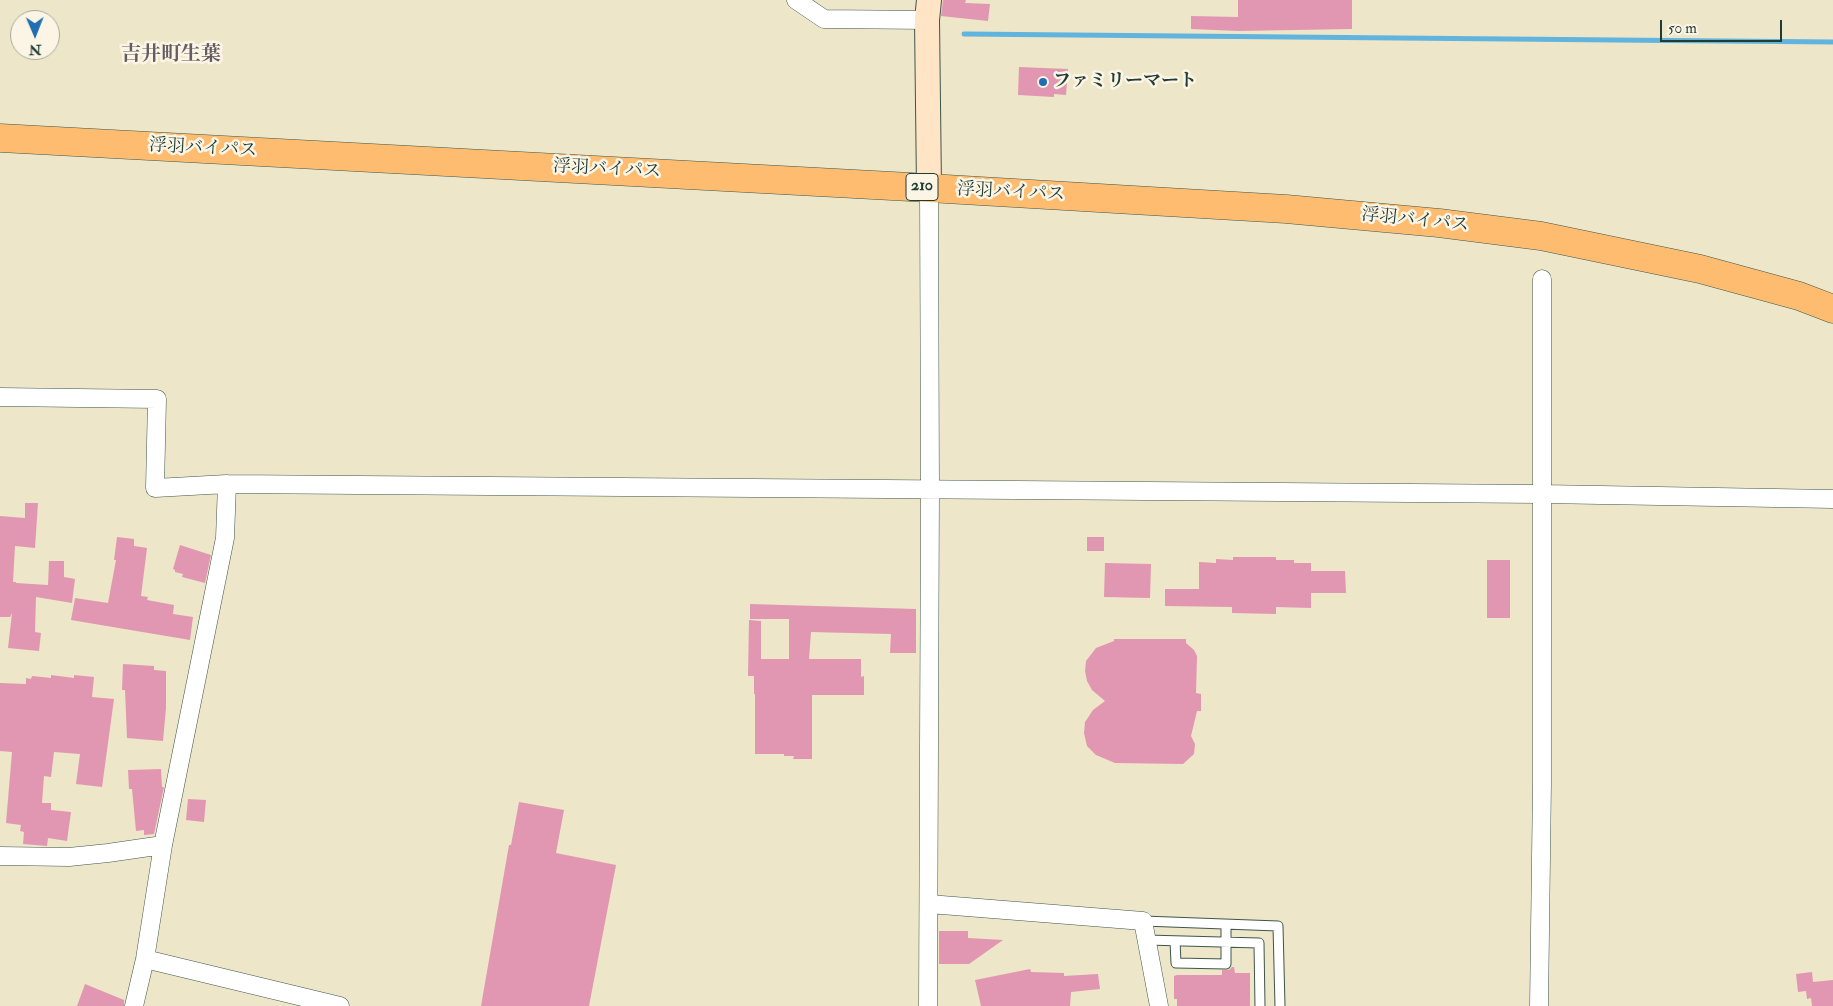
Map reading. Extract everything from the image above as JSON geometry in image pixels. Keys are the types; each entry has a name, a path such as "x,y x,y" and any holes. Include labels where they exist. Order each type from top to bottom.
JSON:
{"highway":[{"name":"浮羽バイパス","path":"0,138 1286,209 1439,223 1541,236 1700,269 1799,296 1833,308"}],"street":[{"path":"796,0 824,19 928,10 930,491 928,1006"},
{"path":"1539,1006 1542,783 1542,279"},
{"path":"0,397 157,399 155,488 227,484 930,491 1542,494 1833,499"},
{"path":"134,1006 145,959 164,845 225,538 227,484"},
{"path":"0,856 69,857 108,854 164,845"},
{"path":"929,904 1143,921 1159,1006"},
{"path":"145,959 340,1006"}],"lane":[{"path":"1143,921 1278,926 1280,1006"},
{"path":"1175,941 1176,963 1226,964 1226,924"},
{"path":"1146,940 1259,944 1260,1006"}],"building":[{"path":"943,0 966,0 965,3 990,4 988,21 941,16"},
{"path":"1238,0 1352,0 1352,29 1238,31 1191,29 1191,16 1238,17"},
{"name":"ファミリーマート","path":"1019,67 1068,69 1066,95 1054,94 1054,97 1018,95"},
{"path":"25,503 38,503 35,548 15,546 13,582 48,585 49,561 64,561 64,577 75,579 72,603 36,597 35,632 41,633 39,651 8,648 12,613 10,617 0,617 0,516 25,518"},
{"path":"117,537 134,539 134,546 147,548 141,596 148,597 147,600 174,605 173,614 193,617 190,640 71,620 75,598 108,603 116,560 114,560"},
{"path":"1087,537 1104,537 1104,551 1087,551"},
{"path":"180,545 211,555 205,583 182,577 183,574 175,572 173,569"},
{"path":"1233,557 1276,557 1276,560 1294,560 1294,563 1311,563 1311,571 1345,571 1346,593 1311,593 1311,608 1276,607 1276,614 1232,613 1232,607 1165,606 1165,589 1199,589 1199,562 1216,563 1216,559 1233,560"},
{"path":"1487,560 1510,560 1510,618 1487,618"},
{"path":"1105,563 1151,564 1150,598 1104,597"},
{"path":"750,604 916,609 916,653 890,653 891,634 811,632 809,659 861,659 861,677 864,676 864,695 812,695 812,759 793,759 794,756 784,756 784,754 755,754 754,676 748,676 749,620 761,621 761,659 789,659 789,619 750,619"},
{"path":"1114,639 1186,639 1186,643 1194,650 1197,656 1196,693 1201,694 1201,711 1197,711 1191,736 1195,744 1194,754 1183,764 1115,763 1096,755 1087,746 1084,733 1085,722 1093,710 1105,701 1092,690 1087,681 1086,661 1096,648 1114,641"},
{"path":"123,664 154,666 154,670 166,671 166,708 163,741 127,738 125,690 122,690"},
{"path":"51,675 74,678 74,675 94,677 92,697 114,699 102,787 76,784 80,754 54,752 51,777 44,776 42,803 51,803 51,810 71,812 67,841 48,838 47,846 23,844 24,832 20,831 21,825 6,823 12,752 0,751 0,683 26,684 26,678 31,679 32,676 51,678"},
{"path":"161,769 162,787 164,787 154,834 144,835 144,830 136,831 128,770"},
{"path":"188,799 206,800 204,822 186,820"},
{"path":"519,802 564,810 556,853 616,865 589,1006 481,1006 509,845 511,845"},
{"path":"939,931 968,931 968,938 1003,940 969,964 939,964"},
{"path":"1234,967 1235,973 1250,973 1250,1006 1177,1006 1177,999 1174,999 1174,976 1222,975 1222,970 1229,970"},
{"path":"1030,969 1031,972 1064,973 1064,976 1098,974 1100,989 1071,992 1070,1006 981,1006 975,980"},
{"path":"1812,972 1813,982 1833,980 1833,1006 1812,1006 1811,998 1807,999 1806,991 1798,992 1796,974"},
{"path":"85,984 124,1000 124,1006 77,1006"}],"waterway":[{"path":"964,34 1833,42"}],"place":[{"name":"ファミリーマート","path":"1043,82"}],"district":[{"name":"吉井町生葉","path":"171,56"}]}
